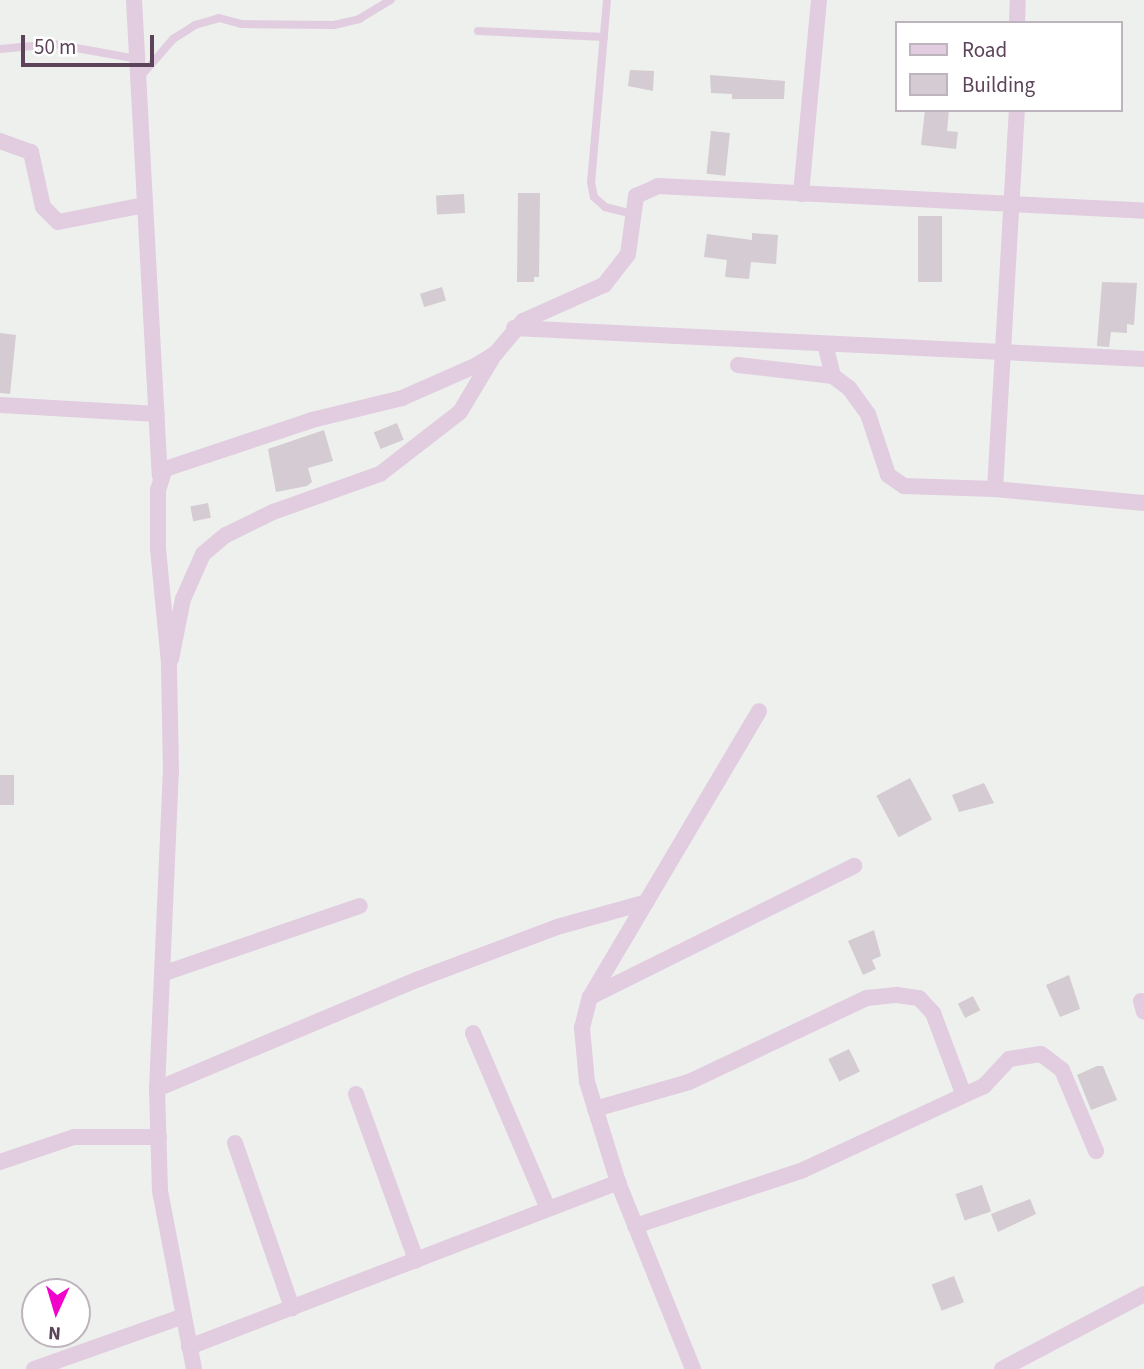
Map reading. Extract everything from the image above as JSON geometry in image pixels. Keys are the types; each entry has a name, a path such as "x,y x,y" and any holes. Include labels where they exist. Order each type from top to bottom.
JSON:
{"street":[{"path":"134,0 160,475 158,548 169,663 171,772 157,1089 160,1191 181,1317 194,1369"},
{"path":"801,194 819,0"},
{"path":"1017,21 1018,0"},
{"path":"996,489 1001,352 1017,112"},
{"path":"0,141 31,152 43,207 58,222 145,205"},
{"path":"169,663 183,599 202,554 226,535 273,512 380,474 460,412 513,328 604,285 628,254 636,196 658,186 1012,207 1144,211"},
{"path":"513,328 1144,359"},
{"path":"825,344 833,376"},
{"path":"160,475 170,463 425,390 496,353"},
{"path":"738,365 833,376 849,388 868,414 888,475 895,483 996,489 1144,503"},
{"path":"0,405 157,414"},
{"path":"693,1369 618,1182 587,1082 582,1028 590,997 758,711"},
{"path":"590,997 853,866"},
{"path":"157,1089 419,979 557,927 647,902"},
{"path":"162,974 360,906"},
{"path":"595,1109 689,1082 867,998 897,995 919,998 933,1013 963,1093"},
{"path":"473,1033 548,1209"},
{"path":"635,1226 803,1170 963,1093 984,1086 1009,1059 1041,1054 1062,1070 1096,1151"},
{"path":"356,1094 416,1260"},
{"path":"0,1162 74,1137 159,1137"},
{"path":"235,1143 292,1308"},
{"path":"189,1347 618,1182"},
{"path":"1002,1369 1144,1294"},
{"path":"34,1369 181,1317"}],"lane":[{"path":"138,79 173,40 195,25 219,18 241,24 334,25 359,19 391,0"},
{"path":"607,0 591,182 594,197 605,207 633,214"},
{"path":"478,31 604,37"},
{"path":"0,49 54,44 137,59"}],"building":[{"path":"630,70 654,71 653,91 628,86"},
{"path":"710,75 785,81 784,99 732,99 732,94 711,93"},
{"path":"925,112 949,112 947,131 958,132 956,149 921,145"},
{"path":"711,131 730,133 725,176 707,174"},
{"path":"518,193 540,193 539,277 534,277 534,282 517,282"},
{"path":"464,194 465,213 437,214 436,195"},
{"path":"918,216 942,216 942,282 918,282"},
{"path":"752,233 778,235 776,264 751,262 749,279 725,277 727,260 704,257 707,234 752,240"},
{"path":"1102,282 1137,283 1134,325 1127,324 1127,333 1111,332 1109,347 1097,346"},
{"path":"442,287 446,300 424,307 420,294"},
{"path":"0,333 16,335 10,394 0,393"},
{"path":"397,423 404,440 381,449 374,432"},
{"path":"324,430 333,461 308,468 312,482 307,486 276,492 268,449"},
{"path":"208,503 211,518 193,521 190,506"},
{"path":"0,775 14,775 14,805 0,805"},
{"path":"910,778 932,819 899,837 876,796"},
{"path":"984,783 994,803 959,812 952,795"},
{"path":"874,930 881,956 872,960 876,969 863,975 848,941"},
{"path":"1069,975 1080,1009 1060,1017 1046,985"},
{"path":"973,996 980,1010 965,1018 958,1004"},
{"path":"849,1049 860,1071 839,1082 828,1059"},
{"path":"1103,1066 1117,1100 1091,1110 1077,1075"},
{"path":"982,1185 991,1211 965,1221 956,1194"},
{"path":"1030,1199 1036,1214 998,1232 991,1214"},
{"path":"954,1276 964,1302 942,1311 932,1285"}]}
